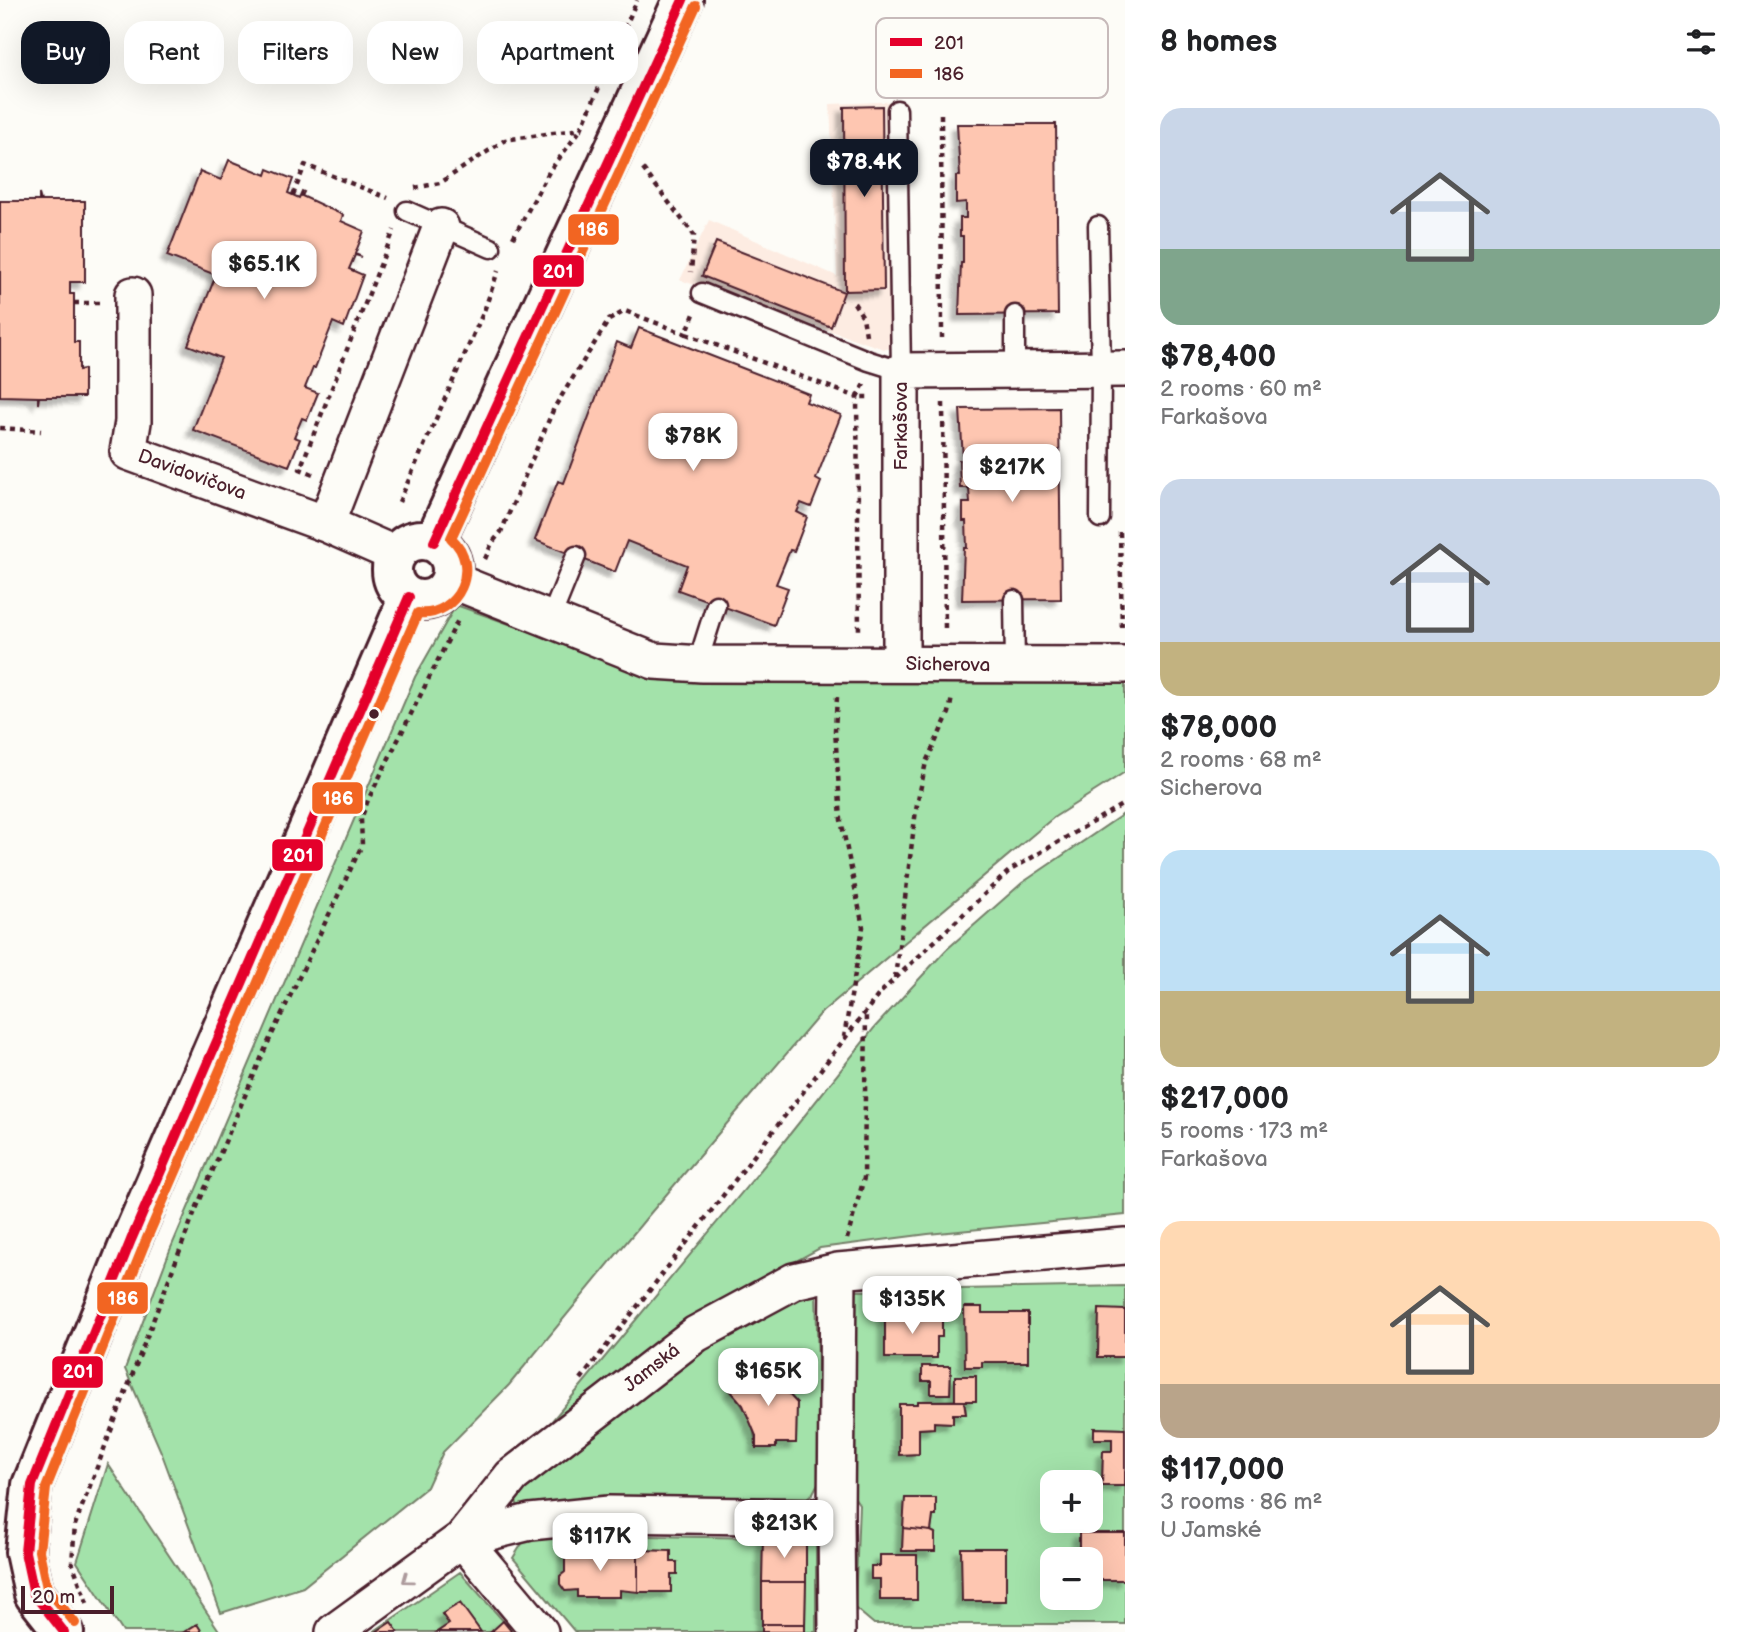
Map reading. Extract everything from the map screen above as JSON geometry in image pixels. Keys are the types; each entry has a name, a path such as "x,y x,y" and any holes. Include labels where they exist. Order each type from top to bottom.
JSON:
{"street":[{"path":"434,542 683,0"},
{"path":"326,524 441,227"},
{"name":"Davidovičova","path":"133,295 133,422 128,452 326,524 395,557"},
{"name":"Farkašova","path":"901,664 901,371 1113,369"},
{"path":"415,540 434,542 448,553 464,588 419,600 409,597 396,585 392,575 395,557 407,544 415,540"},
{"name":"Sicherova","path":"464,588 654,661 702,664 850,651 901,664 1124,665"},
{"path":"27,1632 34,1594 25,1552 32,1485 131,1240 409,597"},
{"name":"Jamská","path":"334,1632 462,1539 512,1476 696,1334 794,1281 838,1271 1125,1246"},
{"path":"837,1632 838,1271"},
{"path":"540,1632 462,1539 530,1522 609,1514 836,1517"},
{"path":"34,1594 77,1622"}],"lane":[{"path":"702,293 869,361 901,371 897,110"},
{"path":"402,217 441,227 500,252"},
{"path":"1098,226 1113,369 1100,518"},
{"path":"1015,315 1015,370"},
{"path":"550,620 576,556"},
{"path":"1014,600 1015,666"},
{"path":"702,664 703,646 716,605"}],"path":[{"path":"399,502 484,311 500,252 549,173 581,129 637,0"},
{"path":"408,190 440,183 505,139 581,129"},
{"path":"293,195 305,165 390,199"},
{"path":"640,165 694,235 691,280 702,293 686,334"},
{"path":"317,476 300,469 402,217"},
{"path":"77,1622 72,1562 75,1525 193,1216 266,1047 362,845 361,819 464,588 501,532 554,408 609,320 625,311 858,397 850,651 835,730 841,820 863,927 843,1040"},
{"path":"0,428 41,431"},
{"path":"1100,518 1120,520 1124,665"},
{"path":"895,979 916,810 926,762 949,713 957,665"},
{"path":"574,1388 843,1040 895,979 1009,871 1125,803"},
{"path":"838,1271 864,1178 866,1011"}],"shaded area":[{"path":"906,101 908,349 884,349 680,280 709,220 837,276 830,104"}],"green space":[{"path":"456,605 649,674 1125,684 1125,772 1053,818 822,1012 648,1216 509,1385 443,1452 427,1487 303,1587 221,1613 162,1454 125,1369 170,1250 415,677"},
{"path":"1125,813 1125,1215 928,1234 820,1248 680,1324 551,1422 778,1149 875,1027 946,950 1022,883"},
{"path":"1125,1286 1125,1310 1099,1310 1098,1356 1125,1357 1125,1429 1094,1428 1094,1438 1112,1439 1112,1451 1103,1451 1102,1470 1040,1470 1040,1533 1079,1533 1079,1547 1040,1547 1040,1610 1103,1610 1103,1580 1125,1580 1125,1624 874,1624 855,1608 859,1504 851,1492 853,1291","holes":["982,1307 982,1367 965,1367 965,1308","885,1315 937,1315 942,1337 937,1337 937,1358 885,1358","922,1366 951,1366 950,1394 932,1394 931,1381 922,1380","972,1400 964,1401 966,1413 953,1414 953,1423 934,1422 934,1428 919,1429 919,1454 899,1455 900,1405 918,1404 918,1401","905,1498 936,1498 936,1516 933,1516 931,1531 935,1533 902,1550","962,1548 1006,1548 1006,1600 962,1600","880,1555 917,1555 916,1600 880,1600 880,1579 871,1579 871,1567 880,1566"]},
{"path":"816,1291 821,1477 813,1493 803,1501 520,1511 512,1492 711,1338","holes":["760,1363 797,1403 796,1443 776,1443 776,1448 756,1447 748,1416 730,1390"]},
{"path":"108,1464 220,1632 202,1632 196,1624 184,1632 123,1632 77,1562"},
{"path":"1103,1485 1125,1486 1125,1533 1103,1533"},
{"path":"528,1534 763,1538 762,1632 575,1632 513,1558","holes":["566,1550 620,1550 620,1553 637,1553 639,1550 670,1551 671,1562 677,1562 671,1574 671,1592 620,1590 620,1597 577,1590 566,1591 560,1584 560,1576 565,1572"]},
{"path":"816,1537 816,1632 805,1632 806,1539"},
{"path":"460,1572 513,1632 481,1632 459,1603 442,1614 449,1624 437,1632 398,1632 391,1622 373,1632"}],"building":[{"path":"882,106 884,290 845,291 844,107"},
{"path":"957,124 1056,124 1058,314 959,315 963,263 960,218 966,218 966,202 956,203 956,176 960,176"},
{"path":"229,160 266,175 268,169 293,179 288,193 299,198 302,191 304,192 302,196 343,215 341,221 364,231 355,254 362,257 355,255 349,269 363,275 344,327 333,322 305,388 318,393 307,420 302,418 294,437 300,439 289,466 193,430 221,358 188,345 216,275 167,256 200,171 221,180"},
{"path":"39,194 41,201 85,201 85,282 70,282 70,294 74,294 74,342 79,342 79,370 84,369 84,397 39,397 38,404 38,397 0,396 0,201 39,201"},
{"path":"716,242 844,292 831,327 702,276"},
{"path":"639,328 809,394 806,402 841,415 816,479 821,482 811,507 801,503 797,512 807,517 794,551 790,550 776,584 788,588 774,625 678,590 687,565 627,541 615,572 535,540 558,481 564,483 617,342 631,348"},
{"path":"1059,408 1061,599 962,600 964,548 967,548 963,503 970,503 969,488 960,488 959,460 963,460 960,409"},
{"path":"964,1307 982,1307 982,1313 1028,1313 1028,1362 982,1362 982,1367 965,1367"},
{"path":"1099,1309 1125,1310 1125,1357 1098,1357"},
{"path":"885,1315 942,1317 942,1337 937,1337 937,1358 885,1358"},
{"path":"760,1363 797,1403 796,1443 776,1443 776,1448 756,1448 756,1436 743,1405 730,1390"},
{"path":"922,1366 951,1366 950,1394 931,1394 931,1381 922,1381"},
{"path":"955,1376 976,1376 976,1401 955,1401"},
{"path":"918,1401 964,1401 966,1414 953,1414 953,1423 934,1422 934,1428 919,1429 919,1454 899,1455 899,1404 918,1404"},
{"path":"1094,1428 1125,1429 1125,1486 1103,1486 1103,1451 1112,1451 1112,1439 1094,1439"},
{"path":"905,1498 936,1498 936,1516 933,1516 931,1531 903,1528"},
{"path":"903,1528 935,1533 935,1551 902,1551"},
{"path":"1079,1533 1125,1533 1125,1580 1103,1580 1103,1547 1079,1547"},
{"path":"763,1538 806,1539 806,1582 762,1582"},
{"path":"961,1548 1006,1548 1006,1601 962,1601"},
{"path":"565,1550 620,1550 620,1553 638,1551 638,1592 620,1590 620,1597 577,1597 577,1590 565,1591 560,1584 560,1576 565,1572"},
{"path":"638,1550 671,1551 671,1562 677,1562 677,1574 671,1574 671,1592 638,1592"},
{"path":"880,1555 917,1555 917,1600 880,1600 880,1579 871,1579 871,1566 880,1566"},
{"path":"762,1582 806,1582 805,1624 762,1624"},
{"path":"460,1603 481,1632 437,1632 449,1624 442,1614"},
{"path":"503,1621 512,1632 491,1632"},
{"path":"391,1622 398,1632 376,1632"},
{"path":"197,1624 202,1632 184,1632"},
{"path":"762,1624 805,1624 805,1632 762,1632"}],"transit line":[{"name":"201","path":"434,542 683,0"},
{"name":"186","path":"75,1623 47,1588 39,1551 46,1488 144,1245 418,613 445,607 462,588 465,562 460,549 451,538 696,6"},
{"name":"201","path":"64,1632 34,1594 25,1552 32,1485 131,1240 409,597"}]}
